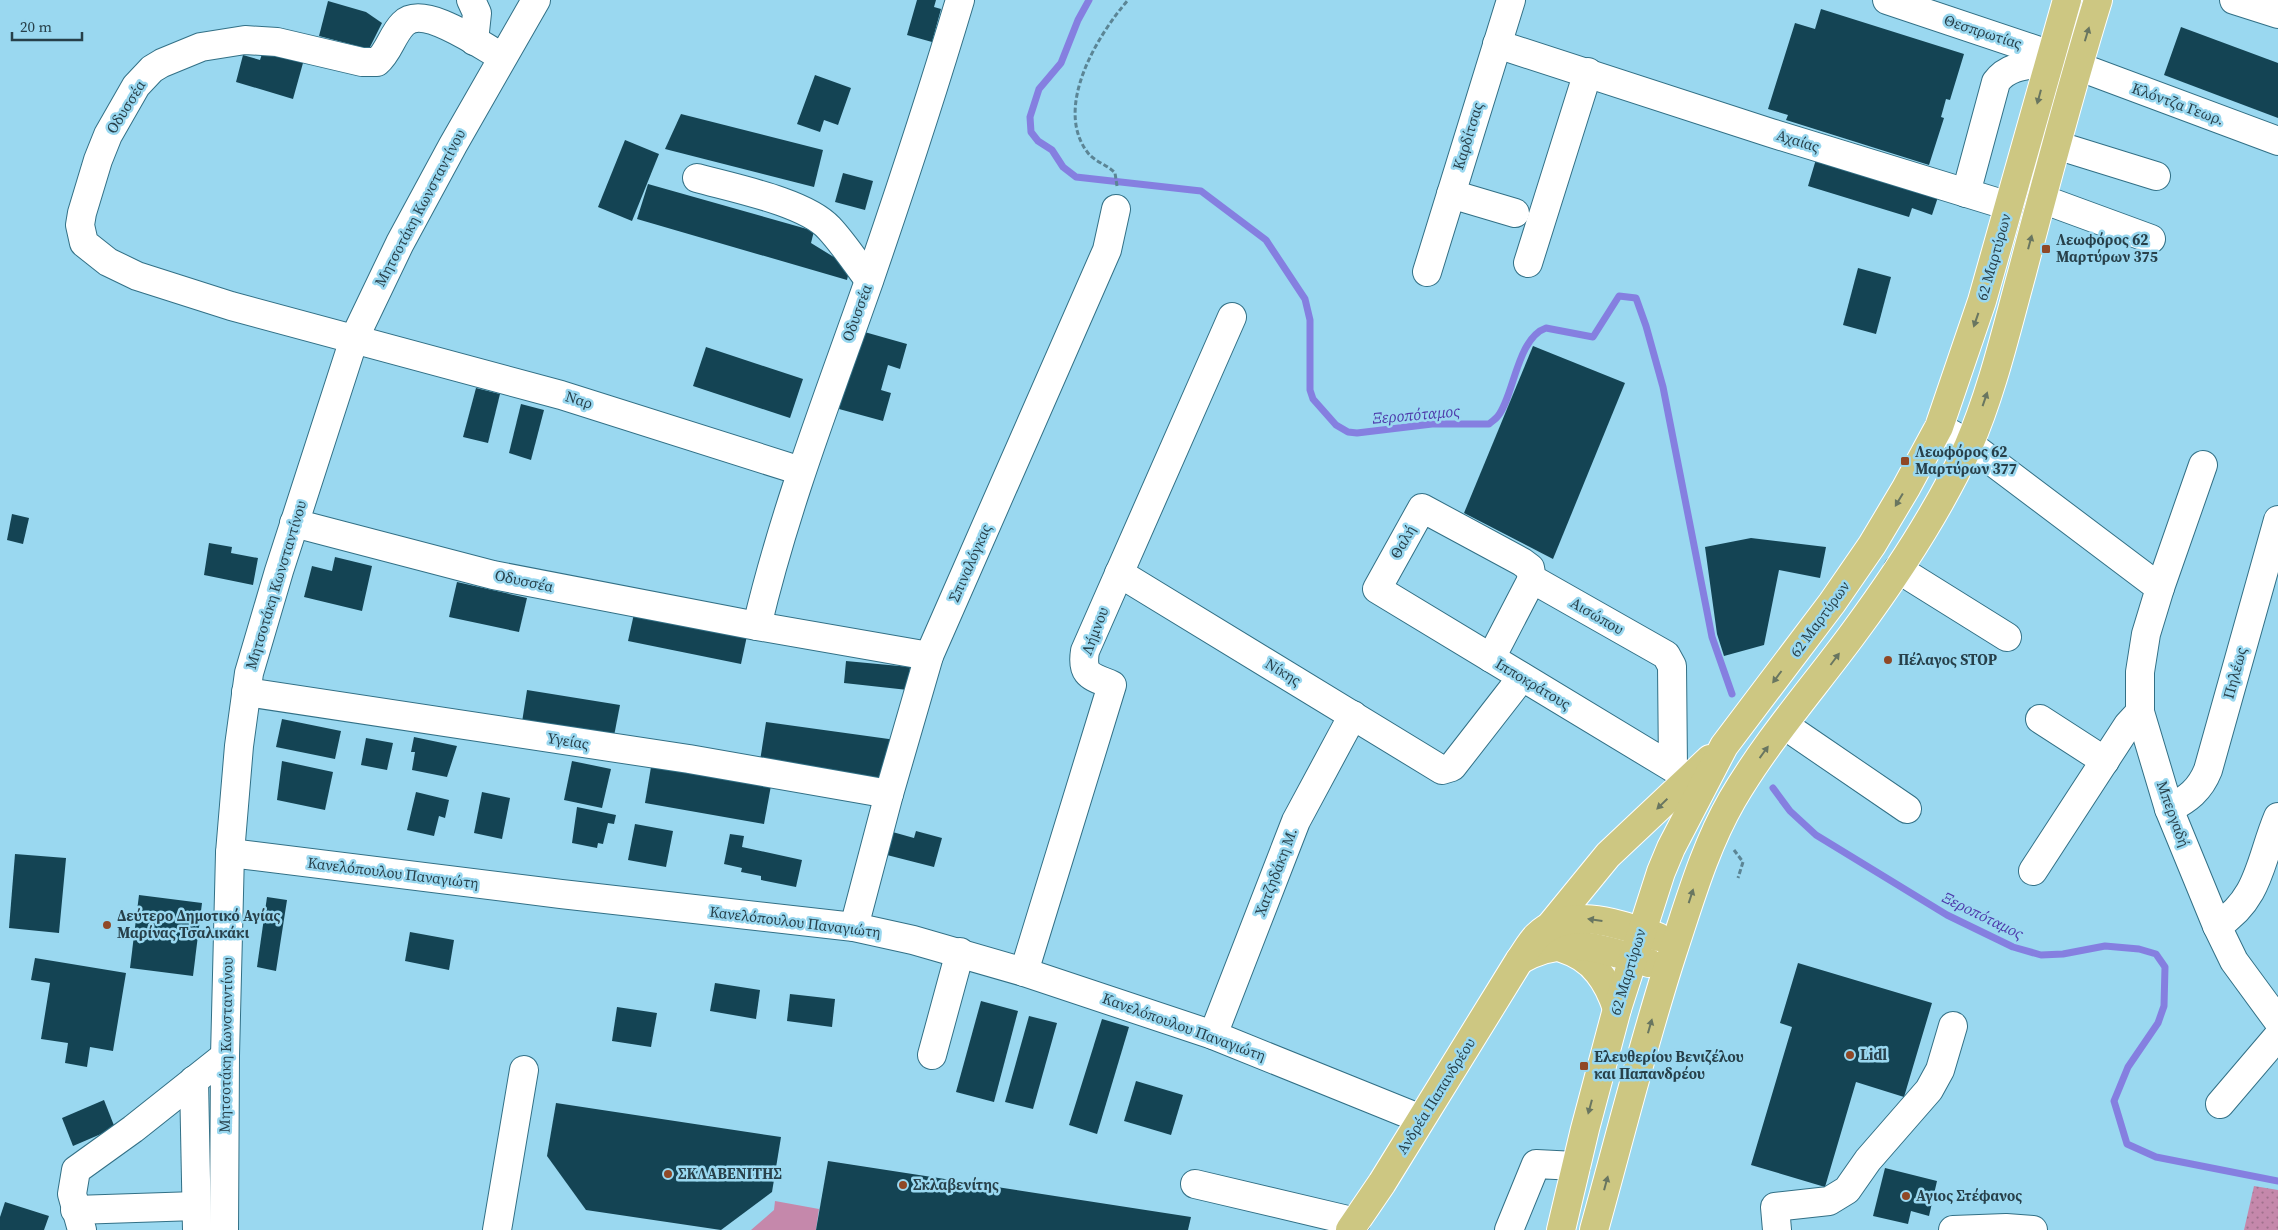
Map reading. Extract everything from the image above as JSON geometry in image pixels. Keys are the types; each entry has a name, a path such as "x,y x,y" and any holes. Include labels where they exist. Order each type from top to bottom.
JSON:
{"main road":[{"name":"62 Μαρτύρων","path":"1561,1230 1616,1009 1641,931 1671,848 1724,746 1832,603 1867,552 1906,488 1939,427 1982,301 2049,58 2068,0"},
{"name":"62 Μαρτύρων","path":"1594,1230 1667,969 1693,889 1717,830 1746,778 1856,630 1898,569 1946,490 1969,444 1994,372 2077,66 2098,0"},
{"path":"1551,936 1608,855 1681,773 1724,746"},
{"name":"Ανδρέα Παπανδρέου","path":"1353,1226 1519,961 1537,936 1551,936 1569,920 1592,919 1676,942"},
{"path":"1551,936 1667,969"},
{"path":"1551,936 1592,964 1601,974 1616,1009"}],"street":[{"path":"472,0 477,13 474,40"},
{"name":"Μητσοτάκη Κωνσταντίνου","path":"225,1228 225,1056 230,853 238,753 246,692 256,648 294,523 354,339 400,243 502,57 536,0"},
{"name":"Οδυσσέα","path":"757,626 800,471 869,280 960,0"},
{"name":"Καρδίτσας","path":"1427,272 1511,0"},
{"name":"Θεσπρωτίας","path":"1887,0 2049,58"},
{"path":"2234,0 2278,14"},
{"name":"Οδυσσέα","path":"354,339 231,306 122,270 99,256 84,242 80,225 98,160 116,119 136,86 152,69 184,52 216,43 252,40 277,42 362,62 377,62 414,9 474,40 502,57"},
{"name":"Αχαίας","path":"1496,44 1588,72 1788,138 2009,206"},
{"path":"1966,193 1996,82 2000,75 2049,58"},
{"name":"Κλόντζα Γεωρ.","path":"2077,66 2278,141"},
{"path":"1528,263 1588,72"},
{"path":"2056,145 2156,176"},
{"path":"697,178 796,207 817,218 829,228 869,280"},
{"path":"1451,194 1515,213"},
{"path":"2042,199 2152,239"},
{"name":"Σπιναλόγκας","path":"854,927 889,794 929,656 1107,250 1116,209"},
{"name":"Λήμνου","path":"1024,972 1112,685 1091,676 1083,666 1085,651 1232,317"},
{"name":"Ναρ","path":"354,339 561,395 800,471"},
{"path":"1939,427 1969,444 2160,588"},
{"name":"Μπεργαδή","path":"2203,466 2160,588 2146,634 2142,662 2140,712 2169,809 2217,926 2234,961 2278,1021"},
{"name":"Θαλή","path":"1377,589 1422,508 1435,515"},
{"name":"Αισώπου","path":"1435,515 1526,564 1530,568 1532,579 1670,659 1681,773"},
{"name":"Πηλέως","path":"2169,809 2188,799 2197,790 2208,770 2278,520"},
{"name":"Οδυσσέα","path":"294,523 493,574 757,626 929,656"},
{"path":"1898,569 2007,637"},
{"name":"Νίκης","path":"1119,573 1442,770 1447,770 1458,760 1522,677"},
{"path":"1491,658 1532,579"},
{"name":"Ιπποκράτους","path":"1377,589 1681,773"},
{"name":"Υγείας","path":"246,692 689,760 889,794"},
{"path":"2033,871 2128,725 2140,712"},
{"name":"Χατζηδάκη Μ.","path":"1213,1035 1296,821 1353,715"},
{"path":"2040,719 2105,761"},
{"path":"1784,725 1907,809"},
{"path":"2217,926 2234,914 2249,896 2257,879 2278,817"},
{"name":"Κανελόπουλου Παναγιώτη","path":"230,853 561,894 854,927 960,952 1213,1035 1421,1118"},
{"path":"932,1055 960,952"},
{"path":"1777,1230 1775,1208 1829,1200 1838,1197 1853,1183 1868,1160 1929,1090 1940,1070 1953,1026"},
{"path":"2220,1104 2278,1036"},
{"path":"194,1080 197,1218 79,1220 72,1194 76,1170 133,1129 194,1080 225,1056"},
{"path":"497,1230 524,1070"},
{"path":"1509,1230 1536,1164 1576,1166"},
{"path":"1196,1184 1353,1226"},
{"path":"1953,1230 1963,1228 2006,1228 2033,1230"}],"path":[{"path":"1117,177 1111,169 1092,158 1087,152 1079,139 1075,113 1082,78 1091,54 1107,25 1128,0"}],"shaded area":[{"path":"2254,1186 2278,1190 2278,1230 2244,1230"},
{"path":"775,1201 819,1209 816,1230 751,1230 774,1210"}],"building":[{"path":"917,0 936,0 934,7 941,9 932,42 907,35"},
{"path":"328,1 366,12 382,23 369,49 319,36"},
{"path":"1821,9 1964,54 1950,100 1946,99 1941,117 1944,118 1929,165 1786,120 1788,115 1768,109 1795,23 1815,29"},
{"path":"2181,27 2278,63 2278,118 2164,75"},
{"path":"263,51 303,63 293,99 236,82 243,55 260,60"},
{"path":"815,75 851,88 838,125 824,120 820,132 797,124"},
{"path":"681,114 823,150 814,187 665,149"},
{"path":"625,140 659,154 632,221 598,207"},
{"path":"1817,156 1939,194 1932,215 1912,208 1909,217 1808,186"},
{"path":"843,173 873,181 865,210 835,202"},
{"path":"648,184 814,231 811,243 850,267 847,280 637,219"},
{"path":"1858,268 1891,277 1876,334 1843,325"},
{"path":"861,331 907,344 900,369 888,365 881,390 891,393 883,421 839,409"},
{"path":"1533,346 1625,383 1553,559 1464,513"},
{"path":"706,347 803,379 790,418 693,386"},
{"path":"476,388 500,394 488,443 463,437"},
{"path":"521,404 544,410 531,460 509,453"},
{"path":"12,514 29,518 23,544 7,540"},
{"path":"1751,538 1826,547 1820,578 1779,570 1764,645 1724,656 1717,634 1705,547"},
{"path":"209,543 232,547 231,553 258,558 253,585 204,575"},
{"path":"335,557 372,566 362,611 304,597 312,566 332,571"},
{"path":"457,582 527,598 519,632 449,617"},
{"path":"635,609 748,631 741,664 628,641"},
{"path":"846,661 910,667 908,690 844,683"},
{"path":"527,690 620,705 614,736 522,722"},
{"path":"282,719 341,731 335,759 276,747"},
{"path":"766,722 896,740 885,779 760,761"},
{"path":"414,737 457,746 447,777 412,770 415,752 411,752"},
{"path":"366,738 393,743 387,770 361,765"},
{"path":"282,761 333,772 325,810 277,800"},
{"path":"572,761 611,769 602,808 564,800"},
{"path":"652,761 772,780 764,824 645,803"},
{"path":"416,792 449,800 445,818 439,816 434,836 407,830"},
{"path":"482,792 510,798 502,839 474,833"},
{"path":"577,807 616,815 614,824 608,823 603,844 598,843 597,848 572,843"},
{"path":"635,824 673,831 666,867 628,860"},
{"path":"889,831 914,838 916,831 942,838 934,867 883,854"},
{"path":"730,834 744,836 742,847 802,860 796,887 761,880 761,876 741,872 742,868 724,864"},
{"path":"15,854 66,858 59,933 9,928"},
{"path":"139,895 202,903 193,976 130,968"},
{"path":"267,897 287,900 276,971 257,967"},
{"path":"410,932 454,940 449,970 405,961"},
{"path":"35,958 126,973 113,1051 90,1047 87,1067 65,1063 68,1043 41,1039 50,983 31,980"},
{"name":"Lidl","path":"1798,963 1932,1003 1904,1097 1856,1082 1825,1187 1751,1165 1792,1027 1780,1023"},
{"path":"715,983 760,990 756,1019 710,1011"},
{"path":"790,994 835,999 832,1027 787,1021"},
{"path":"981,1001 1018,1011 994,1102 956,1092"},
{"path":"617,1007 657,1013 651,1047 612,1041"},
{"path":"1029,1016 1057,1023 1033,1109 1005,1102"},
{"path":"1102,1019 1129,1027 1097,1134 1069,1125"},
{"path":"1136,1081 1183,1095 1171,1135 1124,1121"},
{"path":"104,1100 115,1128 73,1146 62,1118"},
{"name":"ΣΚΛΑΒΕΝΙΤΗΣ","path":"556,1103 781,1137 772,1192 721,1230 586,1210 547,1156"},
{"name":"Σκλαβενίτης","path":"828,1161 1191,1217 1188,1230 816,1230"},
{"name":"Αγιος Στέφανος","path":"1885,1168 1937,1181 1929,1216 1911,1211 1908,1224 1873,1216"},
{"path":"5,1202 49,1216 44,1230 0,1230 0,1217"}],"waterway":[{"name":"Ξεροπόταμος","path":"1089,0 1078,20 1061,63 1039,89 1030,117 1031,132 1038,141 1052,150 1063,167 1076,177 1201,191 1266,240 1305,299 1310,320 1310,390 1313,399 1336,425 1348,432 1357,433 1432,424 1489,424 1497,417 1503,407 1522,355 1536,334 1546,328 1593,337 1619,296 1636,298 1663,387 1712,637 1732,694"},
{"name":"Ξεροπόταμος","path":"1773,788 1790,811 1816,835 1947,915 2013,947 2041,955 2063,954 2105,946 2139,949 2156,954 2165,967 2164,1006 2158,1023 2128,1067 2114,1101 2127,1144 2156,1157 2278,1181"}],"place":[{"name":"Λεωφόρος 62 Μαρτύρων 375","path":"2046,249"},
{"name":"Λεωφόρος 62 Μαρτύρων 377","path":"1905,461"},
{"name":"Πέλαγος STOP","path":"1888,660"},
{"name":"Δεύτερο Δημοτικό Αγίας Μαρίνας Τσαλικάκι","path":"107,925"},
{"name":"Lidl","path":"1850,1055"},
{"name":"Ελευθερίου Βενιζέλου και Παπανδρέου","path":"1584,1066"},
{"name":"ΣΚΛΑΒΕΝΙΤΗΣ","path":"668,1174"},
{"name":"Σκλαβενίτης","path":"903,1185"},
{"name":"Αγιος Στέφανος","path":"1906,1196"}]}
